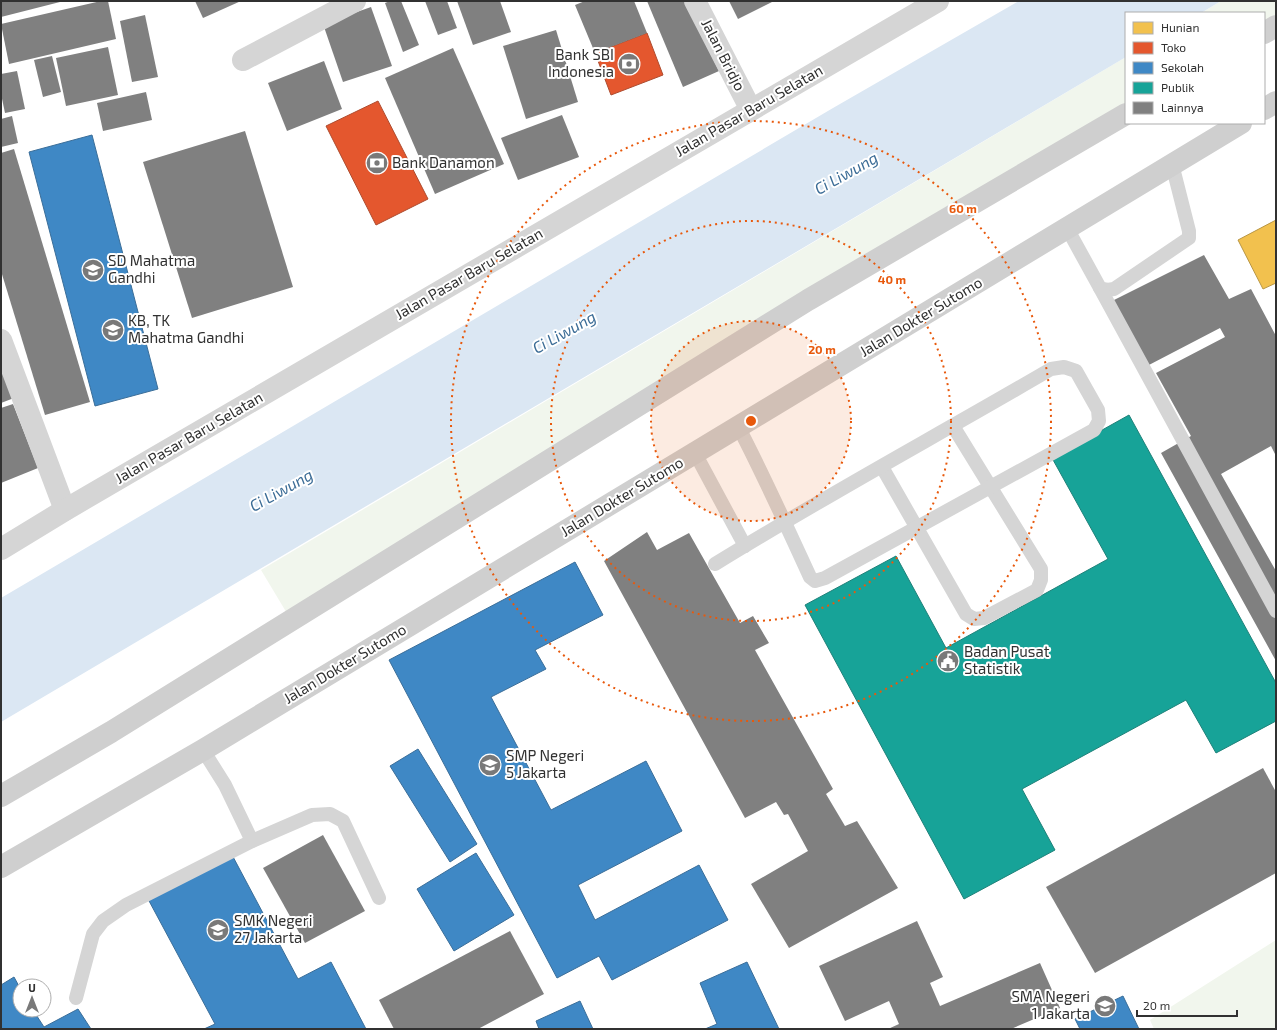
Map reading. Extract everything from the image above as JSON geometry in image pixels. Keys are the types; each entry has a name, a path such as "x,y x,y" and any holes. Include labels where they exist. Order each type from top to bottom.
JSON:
{"main road":[{"path":"1265,32 1276,26"},
{"path":"1265,108 1276,103"},
{"path":"1,796 124,723 808,300 1125,115"},
{"name":"Jalan Dokter Sutomo","path":"1,867 203,750 695,453 739,428 1172,164 1240,124"}],"street":[{"path":"243,60 355,1"},
{"name":"Jalan Bridjo","path":"695,1 751,110"},
{"name":"Jalan Pasar Baru Selatan","path":"1,550 65,510 938,1"},
{"path":"1,340 65,510"}],"lane":[{"path":"1100,288 1107,290 1114,289 1189,238 1189,231 1172,164"},
{"path":"1067,228 1276,610"},
{"path":"715,564 745,546 785,523 953,426 1051,370 1064,367 1076,371 1098,410 1099,421 1094,430 825,578 815,581 810,577 785,523 739,428"},
{"path":"882,467 966,614 974,619 984,618 1037,590 1041,580 1041,569 992,487 953,426"},
{"path":"695,453 745,546"},
{"path":"203,750 225,785 252,841"},
{"path":"76,998 93,934 103,921 126,905 252,841 312,815 330,814 343,821 379,898"}],"shaded area":[{"path":"1221,1 1276,1 1276,26 1265,32 1265,12 1203,12"},
{"path":"1125,58 1125,115 291,620 261,570"},
{"path":"1276,940 1276,1029 1154,1029 1150,1020"}],"water":[{"name":"Ci Liwung","path":"1019,1 1221,1 1203,12 1125,12 1125,58 1,722 1,598 833,108"}],"building: Hunian":[{"path":"1276,220 1276,283 1263,289 1238,240"}],"building: Toko":[{"name":"Bank SBI Indonesia","path":"647,33 663,75 611,95 595,53"},
{"name":"Bank Danamon","path":"378,101 428,199 376,225 326,126"}],"building: Sekolah":[{"name":"SD Mahatma Gandhi","path":"92,135 158,389 95,406 29,152"},
{"path":"575,562 603,615 535,650 546,669 491,697 551,810 646,761 682,831 578,885 595,920 699,865 728,920 612,980 599,956 557,978 389,660"},
{"path":"418,749 477,844 450,862 390,766"},
{"name":"SMK Negeri 27 Jakarta","path":"231,853 298,979 331,962 366,1029 204,1029 215,1024 148,899"},
{"path":"476,853 514,915 454,951 417,889"},
{"path":"747,962 779,1029 705,1029 717,1024 700,983"},
{"path":"12,978 12,1018 38,1018 44,1027 78,1009 91,1029 1,1029 1,985"},
{"path":"1123,996 1139,1029 1080,1029 1075,1019"},
{"path":"580,1001 593,1029 539,1029 536,1021"}],"building: Publik":[{"name":"Badan Pusat Statistik","path":"1129,415 1276,683 1276,721 1216,753 1186,700 1022,789 1055,850 964,899 805,605 896,556 946,648 1108,559 1052,458"}],"building: Lainnya":[{"path":"1,1 60,1 60,2 1,17"},
{"path":"101,1 108,1 116,39 9,64 1,24"},
{"path":"195,1 241,1 203,18"},
{"path":"390,1 401,1 419,45 403,52 385,3"},
{"path":"425,1 447,1 457,28 438,35"},
{"path":"457,1 500,1 511,32 473,45"},
{"path":"585,1 634,1 647,33 595,53 575,5"},
{"path":"647,1 685,1 719,71 683,87"},
{"path":"729,1 774,1 738,19"},
{"path":"371,7 392,66 343,82 323,24"},
{"path":"145,15 158,77 132,82 120,21"},
{"path":"556,30 578,102 526,119 503,46"},
{"path":"108,47 118,95 66,106 56,58"},
{"path":"453,48 504,164 435,194 385,78"},
{"path":"52,56 61,92 43,97 34,60"},
{"path":"324,61 342,109 287,131 268,83"},
{"path":"17,71 25,109 5,113 1,94 1,74"},
{"path":"146,92 152,120 103,131 97,103"},
{"path":"562,115 579,157 518,180 501,138"},
{"path":"12,116 18,143 1,147 1,119"},
{"path":"245,131 293,287 192,318 143,162"},
{"path":"14,149 90,402 45,415 1,271 1,153"},
{"path":"1204,255 1229,299 1251,289 1276,336 1276,456 1271,446 1221,474 1276,571 1276,661 1161,453 1191,436 1156,373 1225,337 1220,328 1147,366 1110,302"},
{"path":"1,364 14,398 1,403"},
{"path":"13,404 38,468 1,483 1,408"},
{"path":"647,532 657,550 689,533 740,623 753,616 769,643 755,650 833,789 826,794 845,826 857,821 898,888 789,948 751,884 808,851 788,814 784,815 776,802 745,818 604,561"},
{"path":"1263,768 1276,792 1276,873 1095,973 1046,887"},
{"path":"323,835 365,911 305,943 263,868"},
{"path":"917,921 943,977 930,983 940,1006 1040,963 1060,1008 1011,1029 888,1029 899,1024 889,1001 845,1021 819,966"},
{"path":"510,931 544,994 478,1029 394,1029 379,1000"}],"place":[{"name":"Bank SBI Indonesia","path":"629,64"},
{"name":"Bank Danamon","path":"377,163"},
{"name":"SD Mahatma Gandhi","path":"93,270"},
{"name":"KB, TK Mahatma Gandhi","path":"113,330"},
{"name":"Badan Pusat Statistik","path":"948,661"},
{"name":"SMP Negeri 5 Jakarta","path":"490,765"},
{"name":"SMK Negeri 27 Jakarta","path":"218,930"},
{"name":"SMA Negeri 1 Jakarta","path":"1105,1006"}]}
